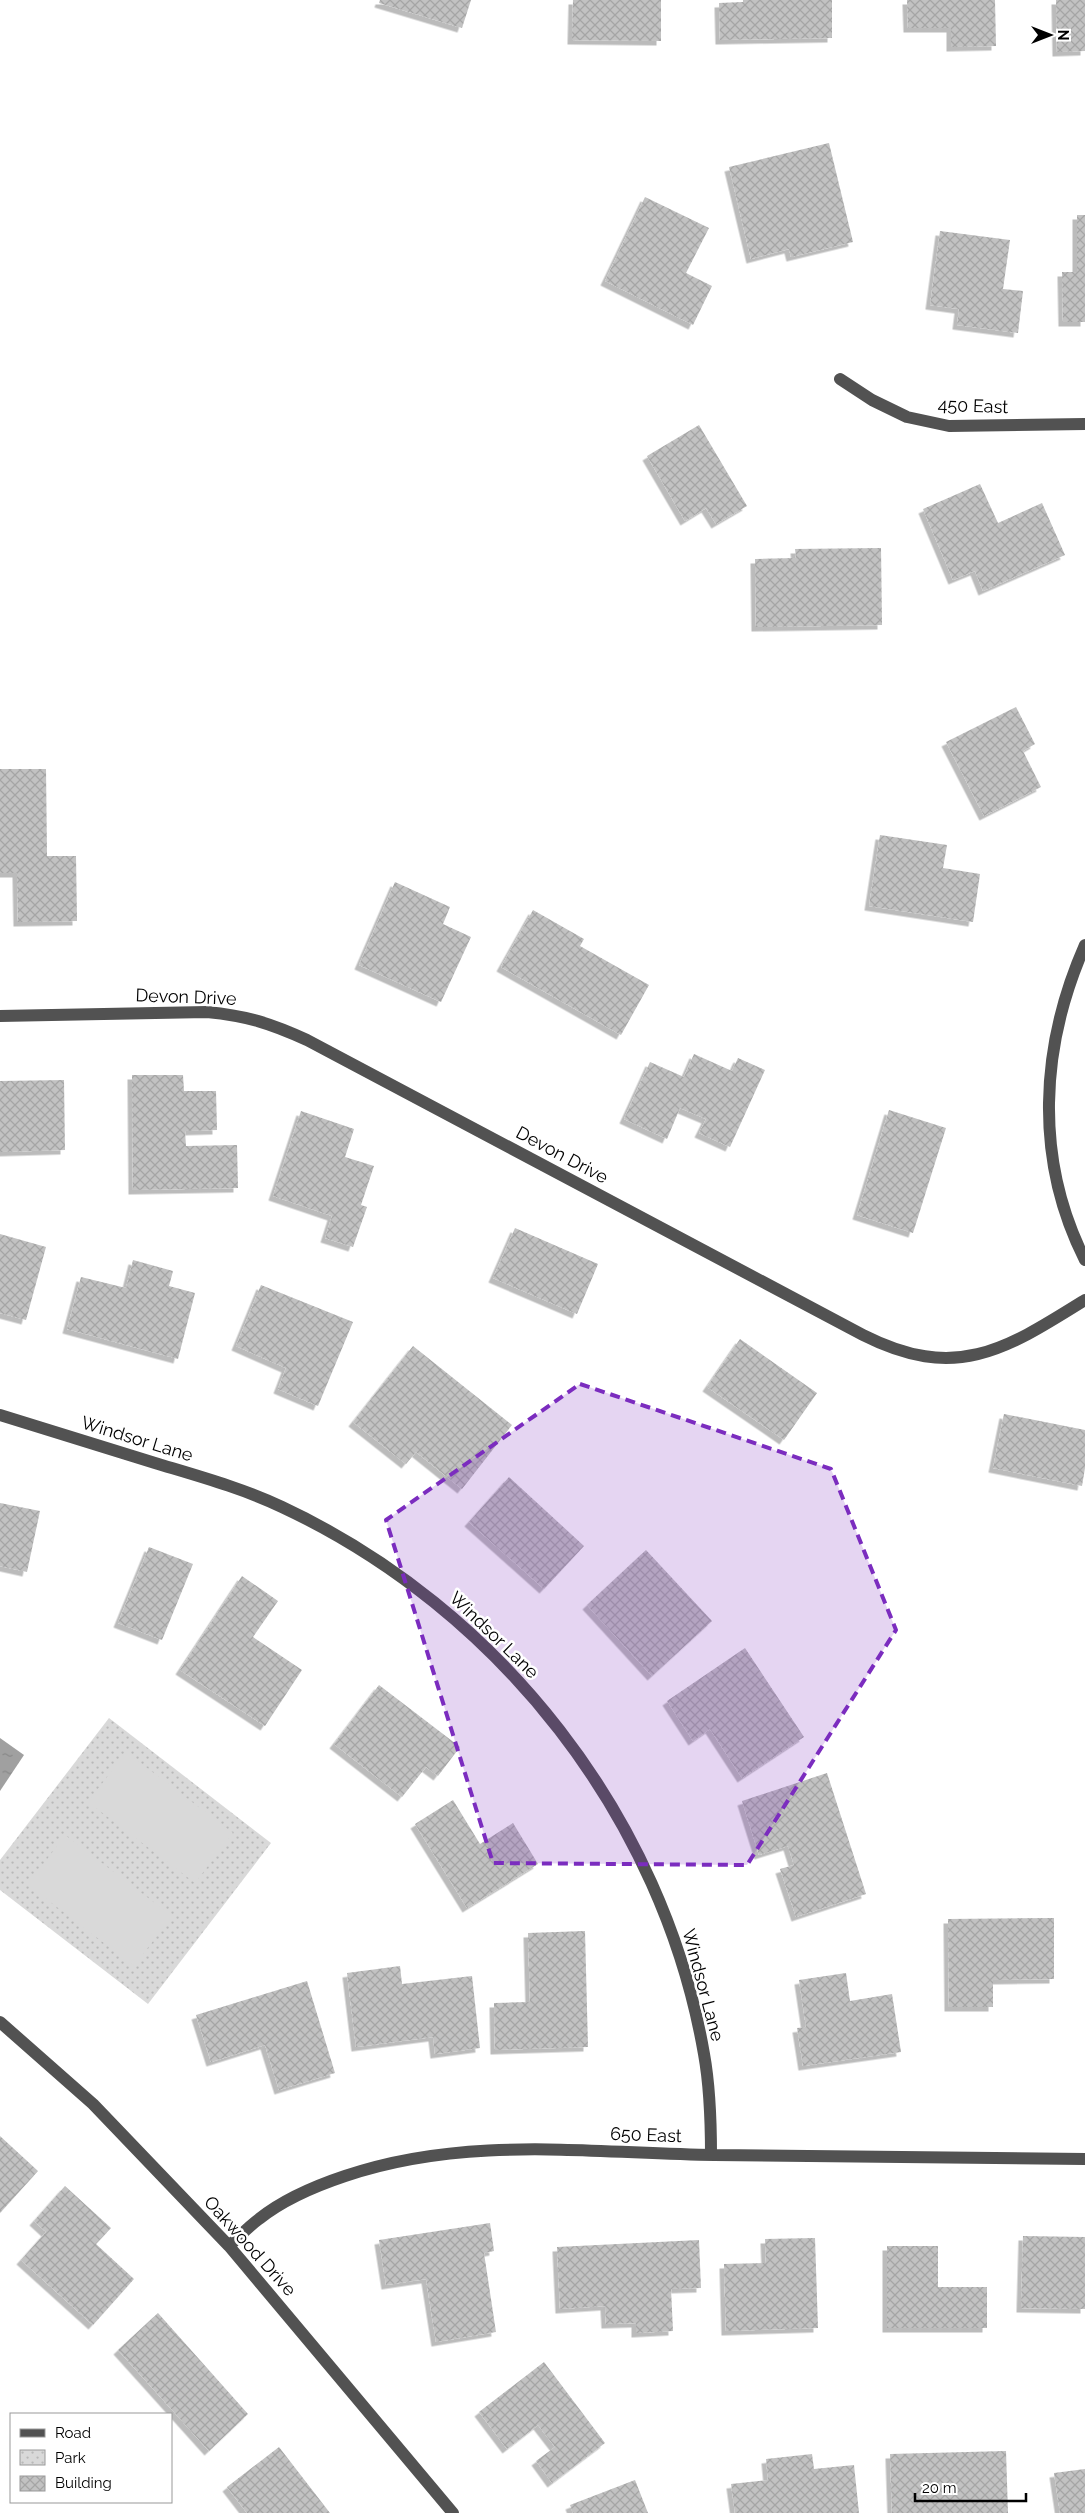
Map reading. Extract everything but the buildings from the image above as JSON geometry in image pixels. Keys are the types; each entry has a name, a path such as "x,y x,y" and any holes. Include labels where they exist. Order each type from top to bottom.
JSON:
{"street":[{"name":"450 East","path":"840,379 872,400 907,417 949,426 1085,424"},
{"path":"1085,945 1072,974 1053,1044 1048,1116 1050,1153 1059,1193 1072,1233 1085,1260"},
{"name":"Devon Drive","path":"0,1016 207,1012 261,1020 307,1040 863,1335 889,1348 914,1356 963,1358 987,1352 1046,1324 1085,1300"},
{"name":"Windsor Lane","path":"0,1415 228,1485 281,1506 332,1532 380,1561 432,1599 485,1645 534,1698 574,1748 611,1803 644,1866 670,1929 691,1994 704,2055 711,2110 711,2155"},
{"name":"Oakwood Drive","path":"0,2022 93,2104 229,2246 453,2513"},
{"name":"650 East","path":"229,2246 260,2218 302,2193 372,2167 448,2152 548,2149 711,2155 1085,2159"}],"highlighted area":[{"path":"580,1384 831,1469 896,1630 747,1865 493,1863 386,1520"}],"green space":[{"path":"109,1718 271,1843 148,2004 0,1890 0,1860"},
{"path":"126,1752 233,1833 195,1883 88,1802"},
{"path":"65,1835 172,1916 134,1966 28,1885"}],"water":[{"path":"0,1738 24,1755 0,1791"}]}
